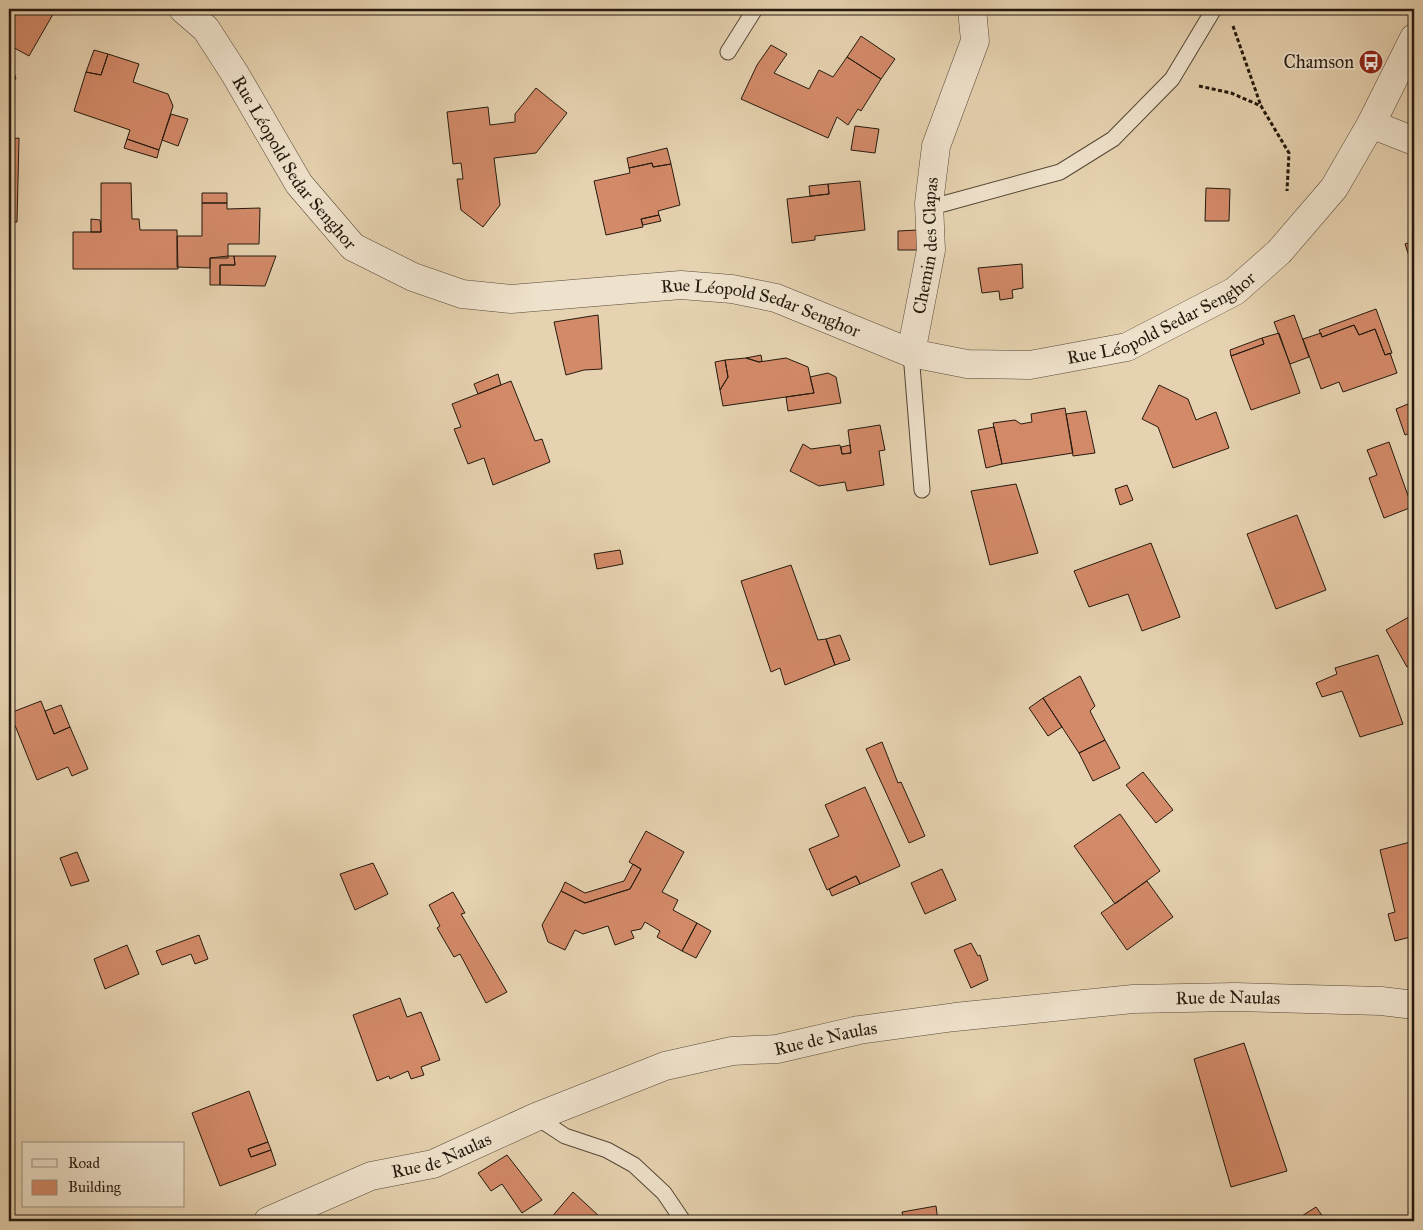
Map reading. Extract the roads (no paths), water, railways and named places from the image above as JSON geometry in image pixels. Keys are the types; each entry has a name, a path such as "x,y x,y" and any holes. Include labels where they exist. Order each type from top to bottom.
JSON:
{"street":[{"name":"Rue Léopold Sedar Senghor","path":"183,9 206,29 305,191 353,247 414,277 462,294 511,299 681,285 732,289 776,298 911,353 967,364 1030,364 1127,347 1236,291 1279,252 1334,188 1371,124 1414,38"},
{"name":"Chemin des Clapas","path":"911,353 931,250 929,203 936,146 975,41 972,9"},
{"path":"1371,124 1414,141"},
{"name":"Rue de Naulas","path":"268,1221 371,1176 433,1164 536,1117 665,1066 732,1051 776,1049 858,1030 955,1017 1133,999 1235,997 1381,1000 1414,1005"}],"lane":[{"path":"728,52 755,9"},
{"path":"929,203 943,204 1060,172 1113,139 1172,80 1214,9"},
{"name":"Chemin des Clapas","path":"911,353 922,490"},
{"path":"536,1117 565,1136 607,1150 634,1165 664,1193 683,1221"}],"place":[{"name":"Chamson","path":"1371,62"}]}
